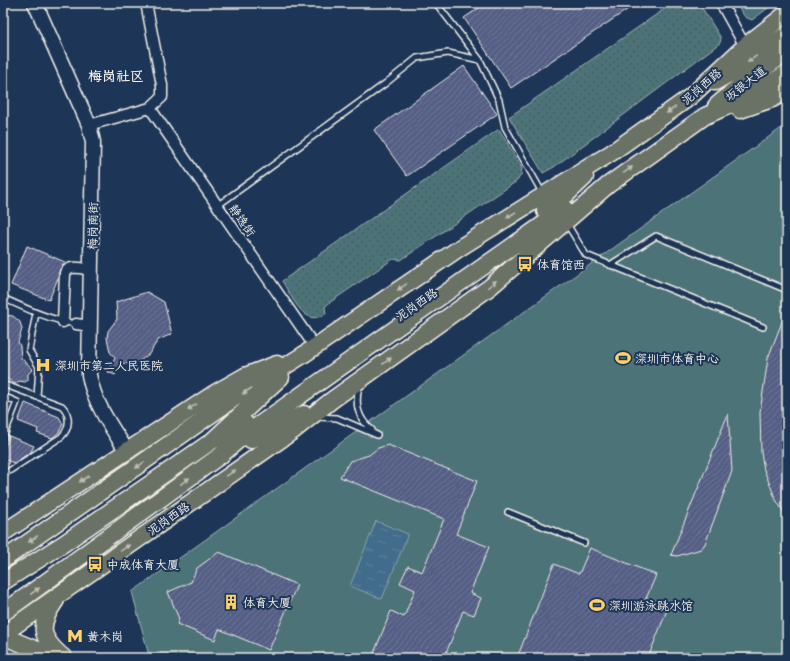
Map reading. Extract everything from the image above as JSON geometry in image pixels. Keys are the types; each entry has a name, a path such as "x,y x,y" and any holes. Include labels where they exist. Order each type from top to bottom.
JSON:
{"main road":[{"name":"泥岗西路","path":"3,560 239,396 309,351 460,246 611,153 690,97 746,46 787,13"},
{"name":"坂银大道","path":"690,97 786,41"},
{"name":"坂银大道","path":"705,116 786,41"},
{"name":"泥岗西路","path":"3,635 306,420 490,287 564,221 608,185 705,116 746,98 787,73"},
{"path":"705,116 736,111 772,99 787,91"},
{"name":"泥岗西路","path":"3,582 64,544 212,441 228,434 299,386 530,222 566,195 611,153"},
{"name":"泥岗西路","path":"3,613 221,455 255,427 478,271 560,211 608,185"},
{"name":"泥岗西路","path":"212,441 223,428 259,399 309,351"},
{"path":"3,533 186,412 245,376 309,351"},
{"name":"泥岗西路","path":"221,455 332,400"},
{"path":"59,595 44,618 43,632 50,645 64,658"},
{"path":"3,635 56,658"}],"street":[{"name":"梅岗南街","path":"35,3 89,125 94,155 89,375 91,386 100,407 127,451"},
{"path":"89,125 150,108 162,97 162,85 146,3"},
{"path":"721,3 746,46"},
{"name":"静逸街","path":"150,108 217,206 309,351"},
{"path":"63,322 65,273 67,269 70,267 92,270"},
{"path":"76,324 90,326"}],"lane":[{"path":"436,3 480,60 499,100 505,126 544,195"},
{"path":"217,206 386,83 417,58 448,53 480,60"},
{"path":"564,221 586,255 763,327"},
{"path":"610,265 656,236 787,290"},
{"path":"3,298 36,313 63,322 76,324"},
{"path":"36,313 28,350 39,367 37,397"},
{"path":"306,420 330,416 377,435 369,428 358,414 357,395 361,379"},
{"path":"3,384 57,404 65,409 68,418 68,427 61,437 3,475"},
{"path":"3,396 17,402 3,438"},
{"path":"508,512 584,543"}],"green space":[{"path":"673,3 699,3 721,38 720,43 554,167 543,173 509,117"},
{"path":"735,3 775,3 752,20 745,17"},
{"name":"深圳市体育中心","path":"787,124 787,658 163,658 148,652 132,592"},
{"path":"499,129 522,168 521,175 517,181 401,260 393,259 329,303 325,307 326,314 312,318 302,311 282,281"}],"water":[{"path":"376,521 408,534 382,599 350,586"}],"building":[{"path":"486,3 637,3 511,88 464,18"},
{"path":"464,66 497,114 407,176 374,130"},
{"path":"27,246 65,262 60,269 49,300 11,285"},
{"path":"147,292 164,302 172,334 158,340 149,354 140,361 129,364 122,363 115,375 108,372 115,358 110,352 107,338 108,331 117,319 116,302"},
{"path":"787,309 787,517 776,500 764,470 761,452 760,412 768,358"},
{"path":"3,315 13,316 20,322 22,329 18,342 20,346 21,358 33,369 28,374 28,380 25,382 19,381 15,384 3,376"},
{"path":"25,403 59,417 63,424 59,432 52,438 37,433 38,429 18,421"},
{"path":"728,414 732,471 705,544 701,549 677,556 671,555"},
{"path":"9,436 34,446 31,452 14,463 3,459 3,452"},
{"path":"388,445 477,481 456,534 489,547 470,593 481,598 474,615 463,611 444,658 372,658 391,611 404,617 415,590 400,583 408,566 422,572 444,519 340,477 350,461 369,455 378,448"},
{"name":"深圳游泳跳水馆","path":"590,548 656,575 645,601 667,610 648,658 517,658 554,564 579,574"},
{"name":"体育大厦","path":"219,552 297,585 269,650 219,629 215,640 177,624 179,619 168,592 191,582 197,568"}],"tunnel":[{"path":"3,647 30,658"}],"place":[{"name":"体育馆西","path":"525,264"},
{"name":"深圳市体育中心","path":"623,358"},
{"name":"深圳市第二人民医院","path":"43,365"},
{"name":"中成体育大厦","path":"95,564"},
{"name":"体育大厦","path":"231,602"},
{"name":"深圳游泳跳水馆","path":"597,605"},
{"name":"黄木岗","path":"75,636"}],"district":[{"name":"梅岗社区","path":"116,75"}]}
